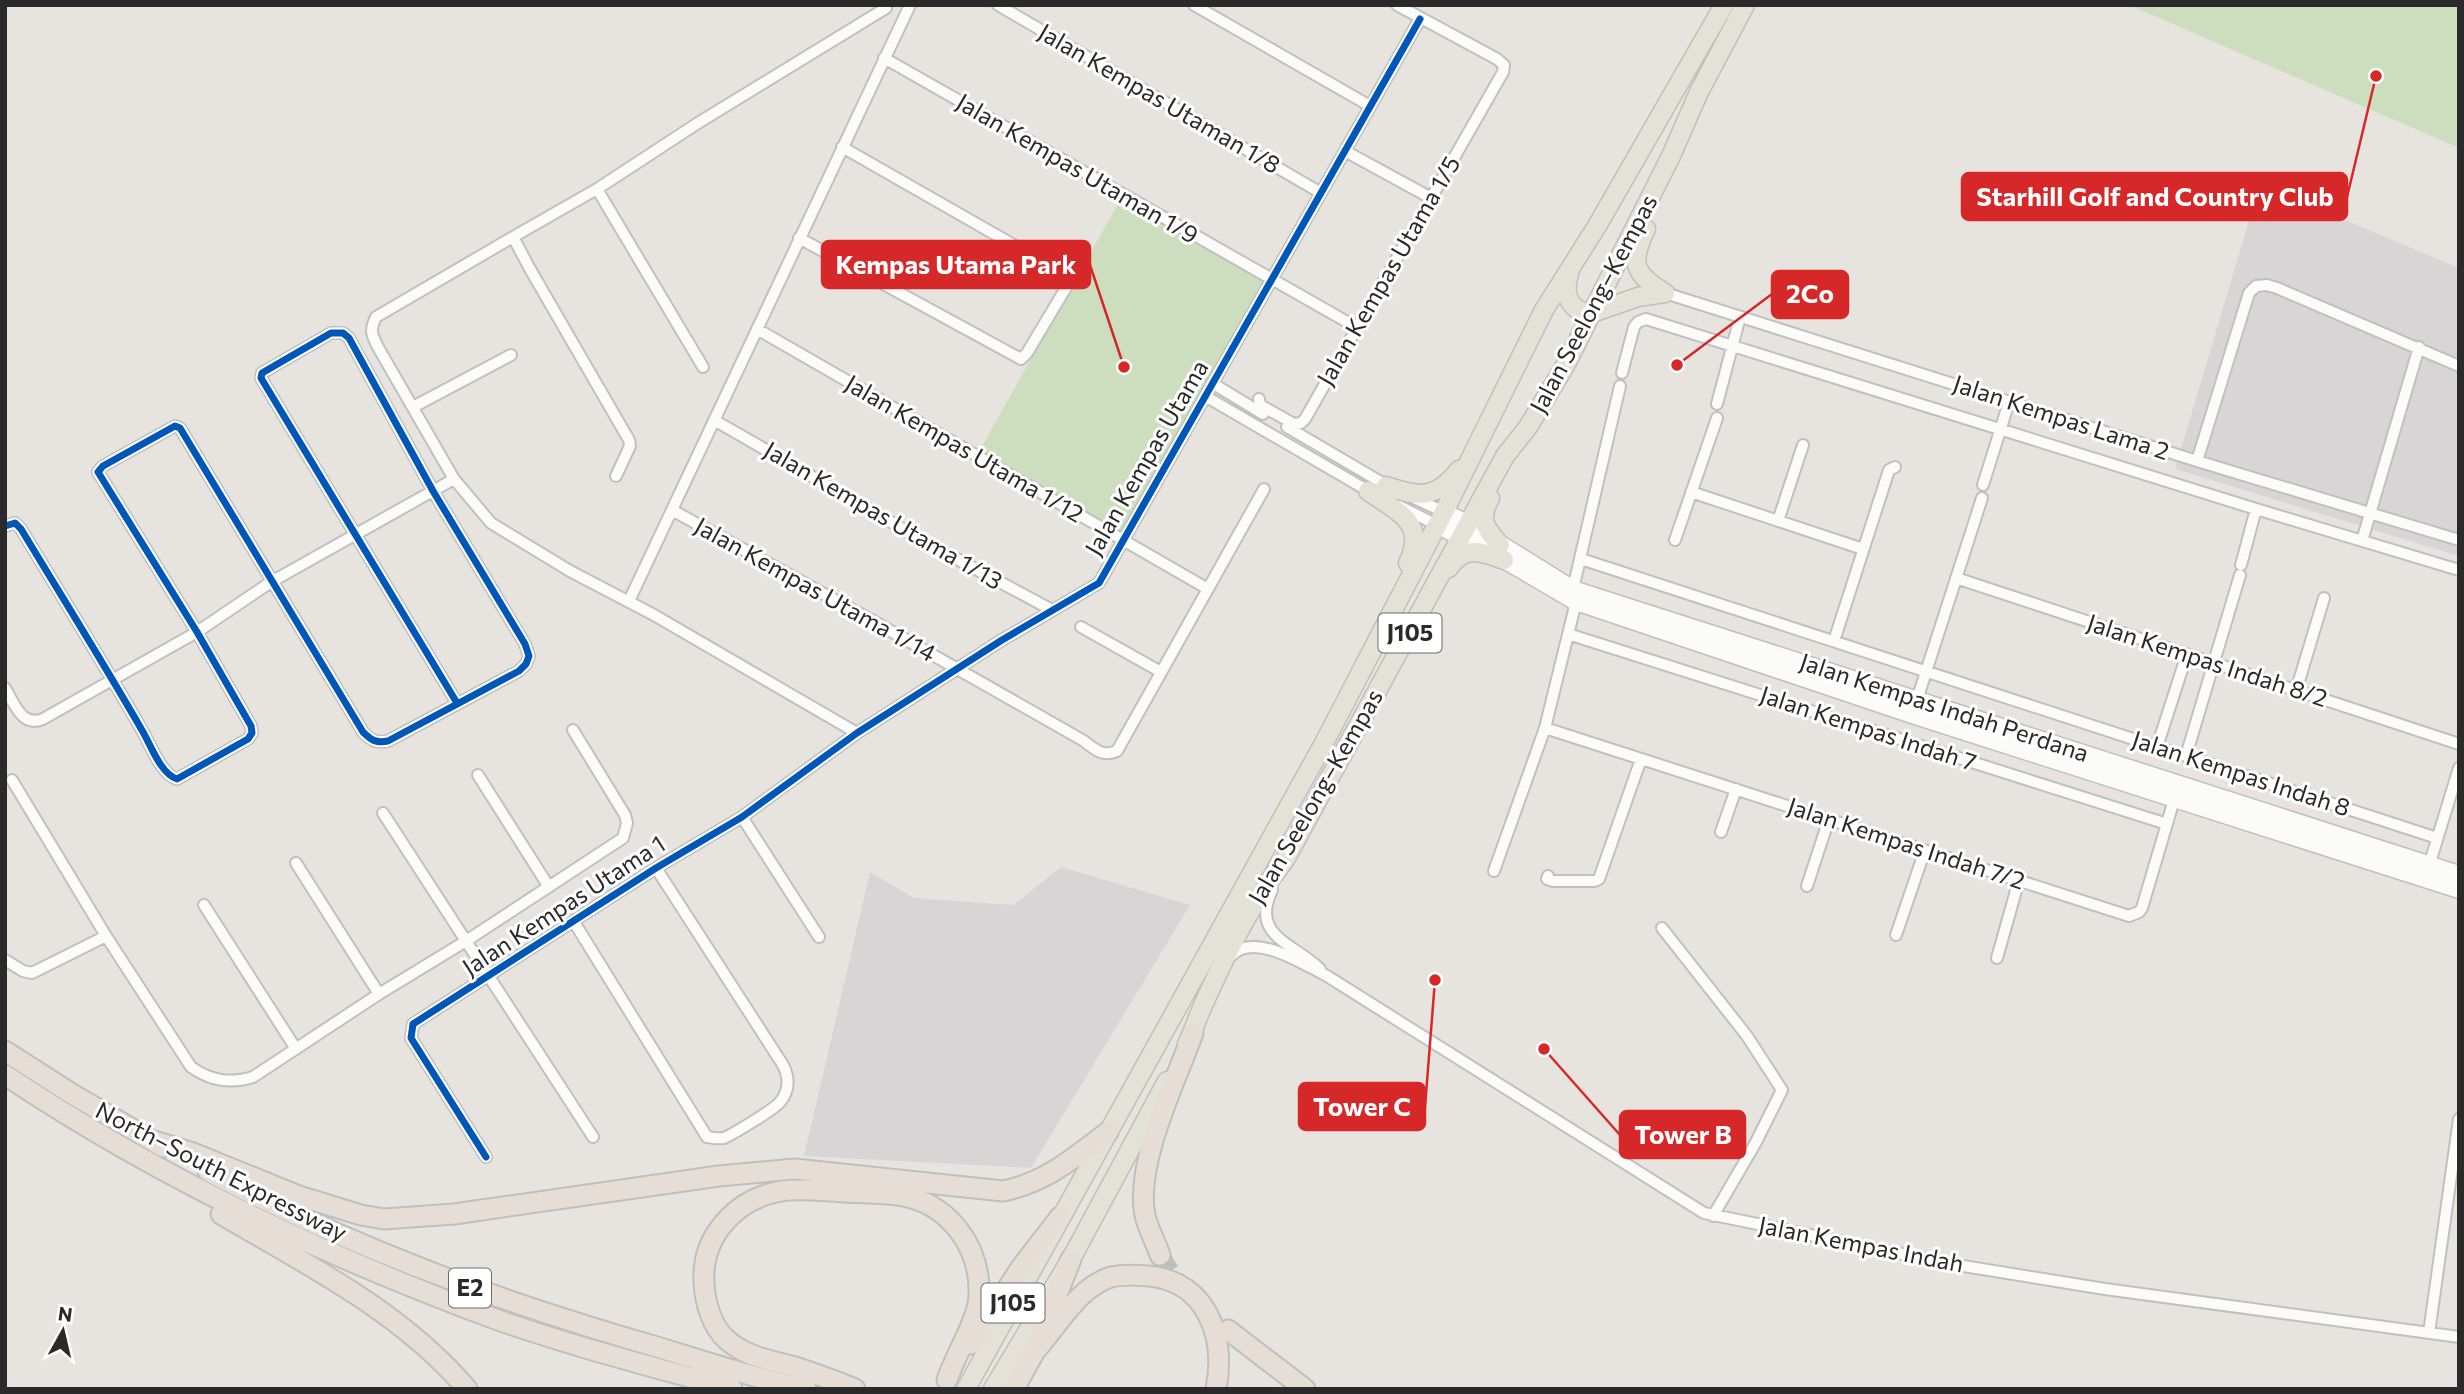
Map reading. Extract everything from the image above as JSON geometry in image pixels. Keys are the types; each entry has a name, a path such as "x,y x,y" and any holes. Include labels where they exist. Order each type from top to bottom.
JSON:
{"highway":[{"path":"1160,1255 1144,1213 1142,1185 1153,1143 1193,1033"},
{"name":"North–South Expressway","path":"5,1051 72,1094 146,1149 238,1210 305,1242 501,1321 733,1389"},
{"name":"North–South Expressway","path":"5,1075 146,1149 385,1255 458,1284 600,1331 806,1389"},
{"path":"146,1149 193,1153 336,1208 361,1215 402,1219 795,1169 1003,1191 1042,1180 1108,1132"},
{"path":"146,1149 176,1188 388,1315 431,1350 467,1389"},
{"path":"855,1389 792,1366 763,1360 741,1350 725,1338 716,1325 704,1295 703,1276 707,1253 717,1230 734,1212 753,1198 782,1191 810,1190 900,1195 926,1203 947,1216 964,1235 974,1256 979,1298 944,1384"},
{"path":"944,1384 1022,1266 1060,1217"},
{"path":"1014,1389 1035,1351 1071,1259"},
{"path":"1035,1351 1070,1307 1094,1286 1111,1278 1133,1274 1159,1277 1185,1288 1199,1300 1208,1315 1215,1329 1219,1348 1216,1389"},
{"path":"1228,1330 1305,1389"}],"main road":[{"name":"Jalan Seelong–Kempas","path":"1060,1217 1324,743 1441,518 1544,310 1724,5"},
{"name":"Jalan Seelong–Kempas","path":"1071,1259 1193,1033 1200,1011 1251,910 1285,860 1505,456 1528,427 1565,366 1671,156 1699,92 1745,5"},
{"path":"1665,293 1640,275 1636,258 1638,247 1653,216 1671,156"},
{"path":"1570,269 1566,282 1569,302 1583,313 1589,314 1638,297 1665,293"},
{"path":"1502,552 1486,528 1484,509 1528,427"},
{"path":"1385,485 1410,494 1426,495 1437,491 1452,479 1475,451"},
{"path":"1324,743 1349,671 1395,590 1411,556 1416,537 1407,520 1368,491"},
{"path":"1409,635 1458,556 1473,551 1502,552"},
{"name":"J105","path":"966,1389 1060,1217"},
{"name":"J105","path":"993,1389 1071,1259"}],"street":[{"path":"629,601 910,5"},
{"name":"Jalan Kempas Utaman 1/8","path":"998,5 1321,193"},
{"path":"1194,5 1370,106"},
{"path":"1397,5 1420,19"},
{"path":"857,733 629,601 570,571 491,523 454,479 370,332 376,317 597,189 698,123 886,8"},
{"name":"Jalan Kempas Utama","path":"742,817 857,733 1099,583 1420,19"},
{"name":"Jalan Kempas Utama 1/5","path":"1259,399 1260,405 1294,425 1301,424 1503,72 1504,65 1497,59 1420,19"},
{"name":"Jalan Kempas Utaman 1/9","path":"884,58 1356,327"},
{"path":"799,238 1021,359 1067,286 1068,278 1060,272 842,147"},
{"path":"1345,151 1431,198"},
{"path":"597,189 703,367"},
{"path":"513,237 629,440 630,446 616,476"},
{"path":"2197,461 2249,293 2256,286 2277,288 2459,366"},
{"name":"Jalan Kempas Lama 2","path":"1665,293 2197,461 2459,540"},
{"path":"1717,404 1740,317"},
{"path":"1622,373 1634,327 1646,319 2459,570"},
{"name":"Jalan Kempas Utama 1/12","path":"757,329 1208,589"},
{"path":"8,524 17,524 21,530 159,760 172,777 177,779 185,777 248,739 252,733 251,726 197,632 98,472 103,466 175,426 180,428 363,732 377,743 388,741 519,671 529,656 524,644 433,491 349,338 343,333 331,333 262,373 261,378 457,704"},
{"path":"2362,541 2419,347"},
{"path":"413,407 511,355"},
{"path":"1212,383 1318,443 1441,518"},
{"path":"1494,871 1545,728 1568,634 1581,559 1620,386"},
{"path":"1205,396 1368,491 1441,518"},
{"path":"1983,485 2009,402"},
{"path":"1675,540 1717,418"},
{"name":"Jalan Kempas Utama 1/13","path":"714,420 929,544 1052,610"},
{"path":"1778,521 1803,445"},
{"path":"1833,641 1889,470 1895,467"},
{"path":"5,688 22,716 34,722 43,719 197,632 271,582 454,479"},
{"path":"1081,627 1161,672 1264,489"},
{"path":"1691,492 1863,549"},
{"path":"1914,707 1982,498"},
{"path":"2186,756 2241,570 2256,509"},
{"name":"Jalan Kempas Utama 1/14","path":"672,510 882,626 1084,741 1099,753 1111,754 1117,751 1161,672"},
{"name":"Jalan Kempas Indah Perdana","path":"1441,518 1575,596 2427,872 2459,890"},
{"name":"Jalan Kempas Indah 8","path":"1581,559 2437,838"},
{"name":"Jalan Kempas Indah 8/2","path":"1956,578 2459,744"},
{"path":"2296,691 2324,598"},
{"name":"Jalan Kempas Indah 7","path":"1568,634 2167,824"},
{"path":"2157,747 2187,654"},
{"name":"Jalan Kempas Indah 7/2","path":"1545,728 2129,916 2135,915 2142,908 2176,792"},
{"path":"12,780 106,936 191,1067 212,1078 239,1081 253,1076 379,994 467,942 623,838 627,823 625,815 573,730"},
{"path":"1548,876 1547,879 1553,881 1599,879 1641,759"},
{"path":"2427,872 2459,768"},
{"path":"478,775 549,887"},
{"path":"1721,832 1736,789"},
{"path":"383,813 593,1137"},
{"path":"742,817 819,937"},
{"name":"Jalan Kempas Utama 1","path":"486,1157 411,1038 414,1024 656,868 742,817"},
{"path":"1807,886 1829,820"},
{"path":"1896,935 1926,850"},
{"path":"1285,860 1267,899 1265,919 1278,938 1308,957 1327,976"},
{"path":"296,863 379,994"},
{"path":"575,922 707,1137 724,1138 772,1109 780,1102 788,1084 783,1065 656,868"},
{"name":"Jalan Kempas Indah Perdana","path":"2427,872 2459,874"},
{"path":"1997,958 2018,880"},
{"path":"204,905 296,1049"},
{"path":"1662,928 1747,1036 1782,1090 1755,1144 1713,1216"},
{"path":"5,960 23,971 32,973 106,936"},
{"path":"1222,968 1236,950 1253,946 1276,952 1327,976"},
{"name":"Jalan Kempas Indah","path":"1327,976 1590,1143 1713,1216 1951,1264 2105,1289 2459,1337"},
{"path":"2429,1333 2453,1201 2459,1119"}],"shaded area":[{"path":"2260,184 2459,268 2459,556 2175,469"},
{"path":"1061,867 1190,905 1031,1168 804,1156 870,872 914,898 1013,905"}],"green space":[{"path":"2129,5 2459,5 2459,148"},
{"path":"1123,195 1272,279 1123,541 977,455"}],"tunnel":[{"path":"1160,1255 1174,1278 1186,1290"}],"cycle path":[{"path":"486,1157 411,1038 413,1024 656,868 742,817 857,733 1002,640 1099,583 1420,19"},
{"path":"5,526 15,523 21,529 157,759 166,772 177,779 248,739 252,733 251,726 197,632 98,472 103,466 175,426 180,428 363,732 369,737 377,741 388,741 519,671 529,656 525,644 433,491 349,338 343,333 331,333 262,373 261,378 457,703"}],"place":[{"name":"Starhill Golf and Country Club","path":"2376,76"},
{"name":"2Co","path":"1677,365"},
{"name":"Kempas Utama Park","path":"1124,367"},
{"name":"Tower C","path":"1435,980"},
{"name":"Tower B","path":"1544,1049"}]}
